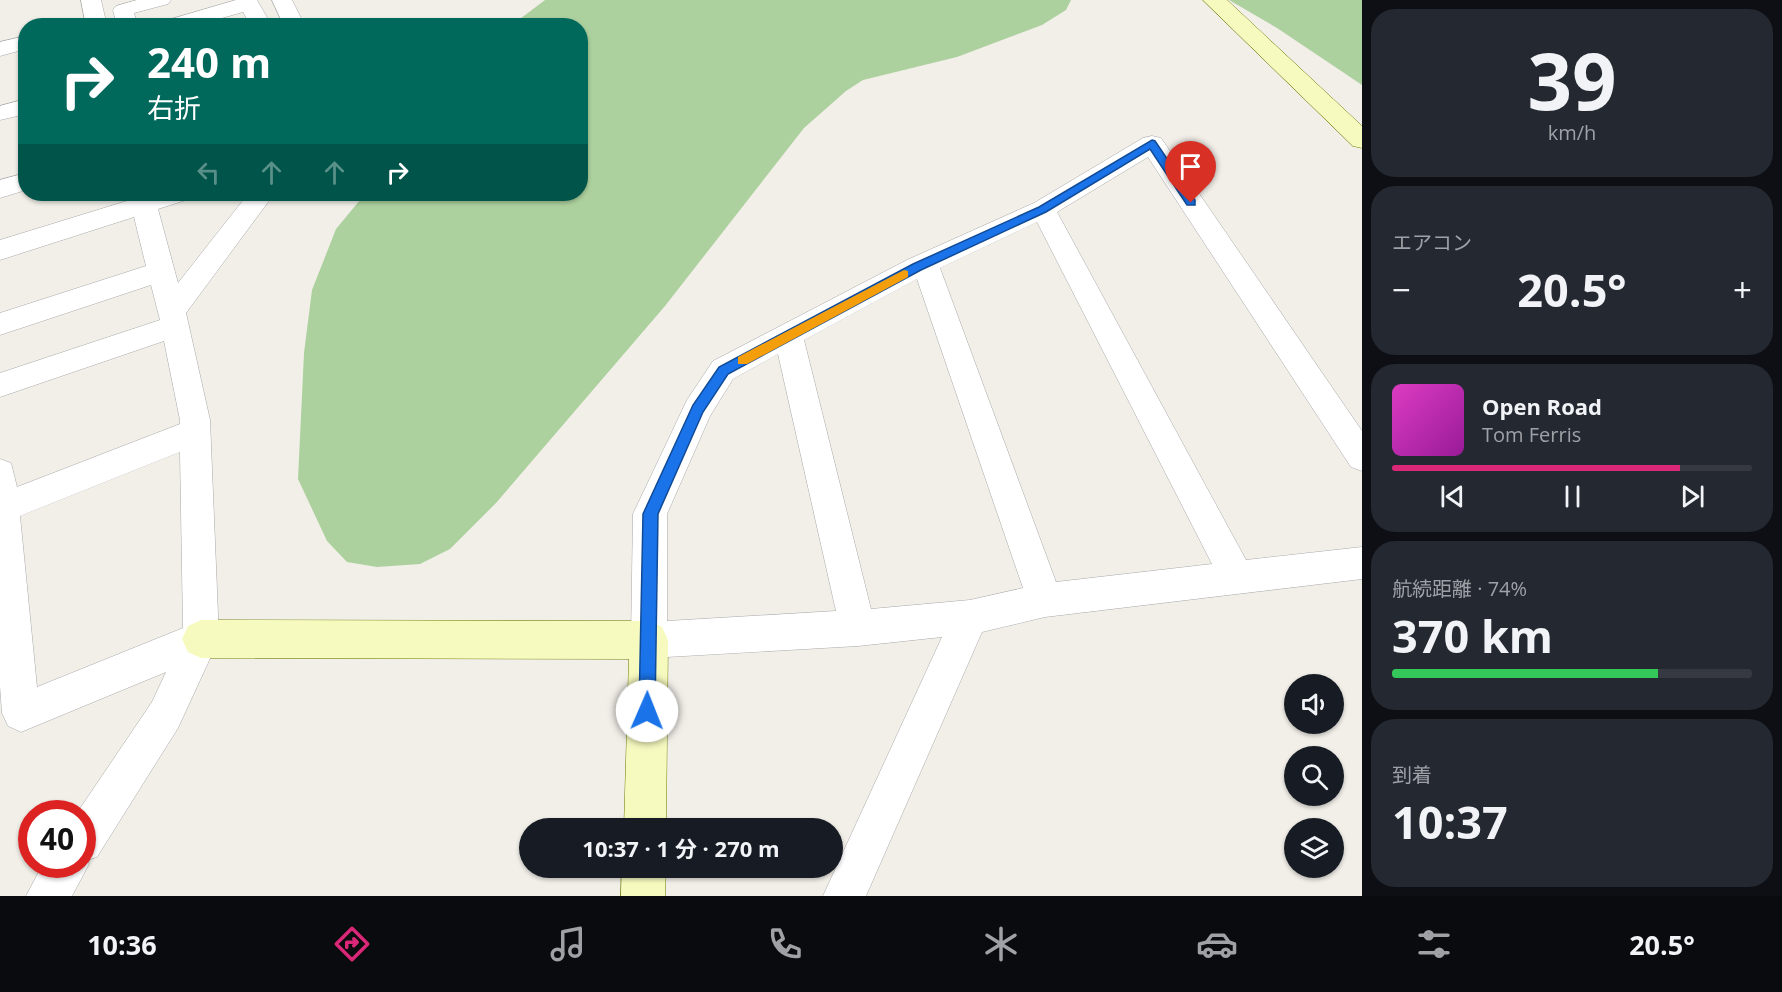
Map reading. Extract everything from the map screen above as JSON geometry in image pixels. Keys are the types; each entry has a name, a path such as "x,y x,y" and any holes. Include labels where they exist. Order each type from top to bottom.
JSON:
{"street":[{"path":"91,0 95,18"},
{"path":"126,18 123,10 161,0"},
{"path":"282,0 291,18"},
{"path":"1214,0 1362,140"},
{"path":"194,18 247,2 257,18"},
{"path":"0,49 18,44"},
{"path":"0,113 18,108"},
{"path":"645,818 651,514 698,409 723,370 789,338 924,263 1042,210 1152,144 1362,457"},
{"path":"0,189 18,183"},
{"path":"0,250 136,201"},
{"path":"96,821 165,715 201,639 195,420 174,319 143,201"},
{"path":"0,385 174,319 256,201"},
{"path":"1042,210 1237,578"},
{"path":"924,263 1045,600"},
{"path":"0,324 162,271"},
{"path":"789,338 858,628"},
{"path":"2,509 195,432"},
{"path":"0,473 11,718 201,639 649,640 858,628 970,617 1045,600 1362,564"},
{"path":"844,896 970,617"},
{"path":"47,896 59,878"},
{"path":"643,896 644,878"}],"green space":[{"path":"545,0 1071,0 1066,10 1042,25 957,57 863,80 846,91 804,128 665,306 496,503 450,549 420,564 377,567 347,562 327,541 298,479 304,353 312,290 336,229 359,201 588,201 588,18 521,18"},
{"path":"1229,0 1362,0 1362,85 1277,28"}],"slow traffic":[{"path":"743,360 789,338 904,274"}],"route":[{"path":"647,711 651,514 698,409 723,370 789,338 917,267 1042,210 1152,144 1191,203"}]}
